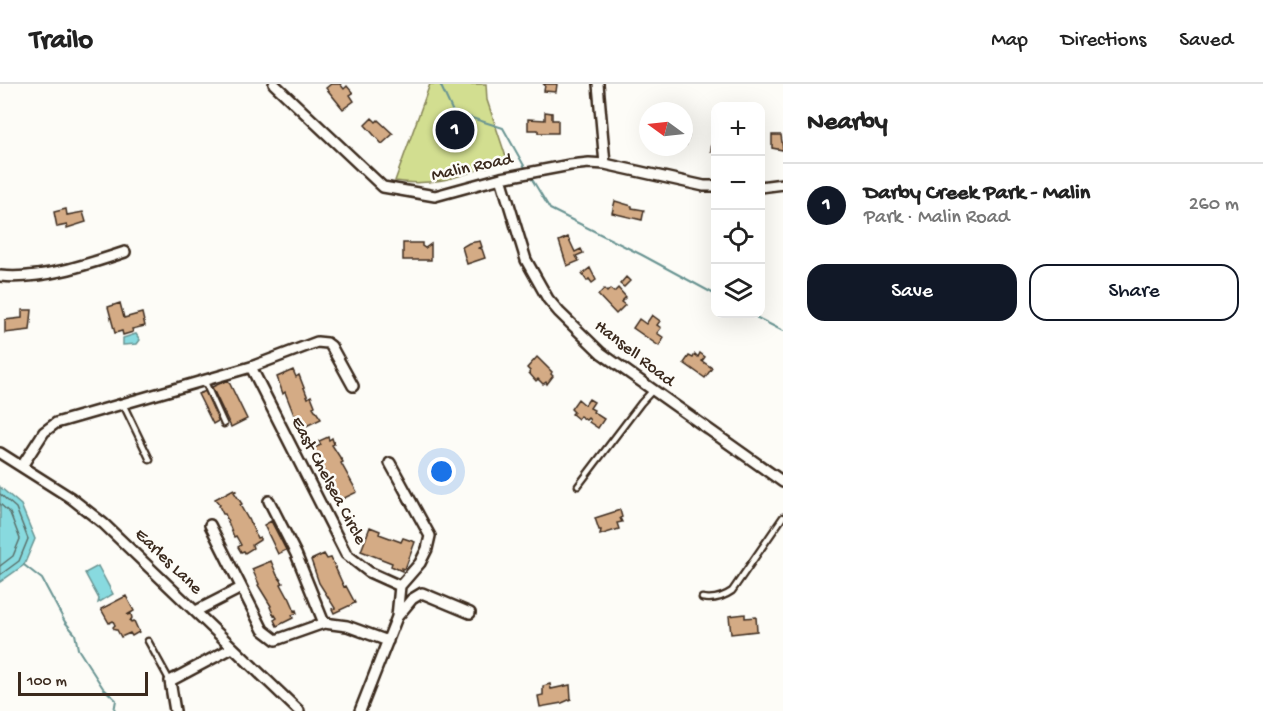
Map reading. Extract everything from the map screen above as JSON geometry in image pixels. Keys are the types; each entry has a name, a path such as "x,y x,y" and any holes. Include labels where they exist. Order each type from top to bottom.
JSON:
{"street":[{"name":"Malin Road","path":"274,84 383,188 435,196 501,178 589,163 605,164 711,186"},
{"path":"598,84 605,164"},
{"name":"Hansell Road","path":"501,178 526,260 548,299 601,353 783,482"},
{"path":"765,186 783,184"},
{"path":"0,276 37,275 94,262 125,252"},
{"path":"22,466 44,432 56,423 251,367 310,344 327,343 332,346 353,386"},
{"name":"East Chelsea Circle","path":"251,367 346,554 353,562 369,572 400,586"},
{"name":"Earles Lane","path":"0,453 71,498 104,524 299,711"},
{"path":"360,711 397,617 400,586 420,562 427,549 430,536 390,463"},
{"path":"269,501 296,554 324,622"},
{"path":"210,525 263,630 276,640 324,622 347,626 388,641"},
{"path":"196,611 241,588"},
{"path":"397,617 412,599 422,593 470,613"},
{"path":"175,711 170,681 232,648"}],"lane":[{"path":"204,380 224,424"},
{"path":"578,486 653,390"},
{"path":"123,404 150,460"},
{"path":"702,598 713,600 732,591 783,517"},
{"path":"148,641 170,681"}],"green space":[{"path":"430,84 486,84 487,100 507,160 439,181 410,183 395,181"}],"water":[{"path":"136,334 140,340 137,344 123,345 123,338"},
{"path":"0,487 21,505 35,539 24,565 0,582"},
{"path":"98,566 113,594 98,603 99,599 85,573"}],"building":[{"path":"331,84 340,84 344,89 347,86 353,93 350,95 354,101 343,109 326,88"},
{"path":"543,84 557,84 556,92 544,91 545,85"},
{"path":"545,112 552,113 552,120 558,120 558,133 538,133 538,130 528,130 528,119 545,120"},
{"path":"372,118 376,122 378,120 393,134 382,144 365,125"},
{"path":"772,135 781,135 783,150 772,148"},
{"path":"615,201 644,210 642,220 612,213"},
{"path":"66,209 67,215 83,212 86,222 67,228 67,225 57,227 54,212"},
{"path":"568,237 575,252 581,249 583,253 576,256 579,261 567,266 559,241"},
{"path":"480,241 482,247 479,248 482,249 485,258 467,264 462,247"},
{"path":"403,243 422,243 425,248 431,244 431,260 403,260"},
{"path":"590,268 596,280 592,283 589,279 587,281 582,274"},
{"path":"626,277 630,281 624,287 620,284"},
{"path":"618,288 626,297 621,302 625,305 616,314 598,295 604,289 607,292 610,289 614,292"},
{"path":"120,303 124,318 142,313 145,326 132,329 133,332 123,335 122,331 115,333 108,307"},
{"path":"22,310 32,310 30,330 5,333 5,320 22,318"},
{"path":"652,315 660,321 657,325 661,328 657,333 664,338 659,346 633,328 639,319 646,324"},
{"path":"700,353 705,357 702,361 712,368 705,378 684,363 689,356 693,358 695,354 698,357"},
{"path":"537,357 552,372 553,376 547,384 546,382 543,384 538,379 536,381 527,368"},
{"path":"293,370 296,377 299,375 308,398 311,396 315,406 313,407 321,419 302,428 285,392 283,394 277,377"},
{"path":"228,380 247,419 231,427 212,387"},
{"path":"206,391 220,420 213,424 198,394"},
{"path":"578,399 585,405 589,399 594,402 590,408 604,419 598,428 589,422 588,418 586,420 580,416 578,419 572,414 574,412 571,409"},
{"path":"328,437 329,440 332,438 334,444 332,445 357,492 336,502 329,486 331,485 324,471 322,473 312,449 321,445 319,441"},
{"path":"234,489 257,538 260,537 260,540 252,545 253,548 245,553 241,552 238,547 241,545 236,536 234,537 225,514 215,499"},
{"path":"620,510 622,522 617,523 619,529 600,535 601,530 595,518"},
{"path":"271,521 286,550 278,554 264,525"},
{"path":"370,527 380,531 379,534 401,542 403,538 415,542 405,569 402,568 402,571 391,566 392,563 361,551"},
{"path":"324,554 327,559 331,558 344,587 346,586 355,603 334,613 332,609 335,608 319,583 311,560"},
{"path":"271,561 297,613 292,615 293,618 277,626 274,620 277,618 258,585 252,569"},
{"path":"126,596 134,611 127,615 131,614 130,621 134,621 139,632 132,636 130,633 121,637 113,627 115,625 113,621 109,623 101,609"},
{"path":"745,614 745,618 756,617 757,631 731,634 729,616"},
{"path":"550,684 551,689 570,685 571,699 540,707 538,696 543,695 543,686"}],"waterway":[{"path":"440,84 453,112 503,128 527,171"},
{"path":"530,176 550,209 711,292"},
{"path":"758,318 783,331"},
{"path":"24,565 42,579 65,622 75,634 78,649 103,688 116,700 114,711"}],"place":[{"name":"Darby Creek Park - Malin","path":"455,130"}]}
